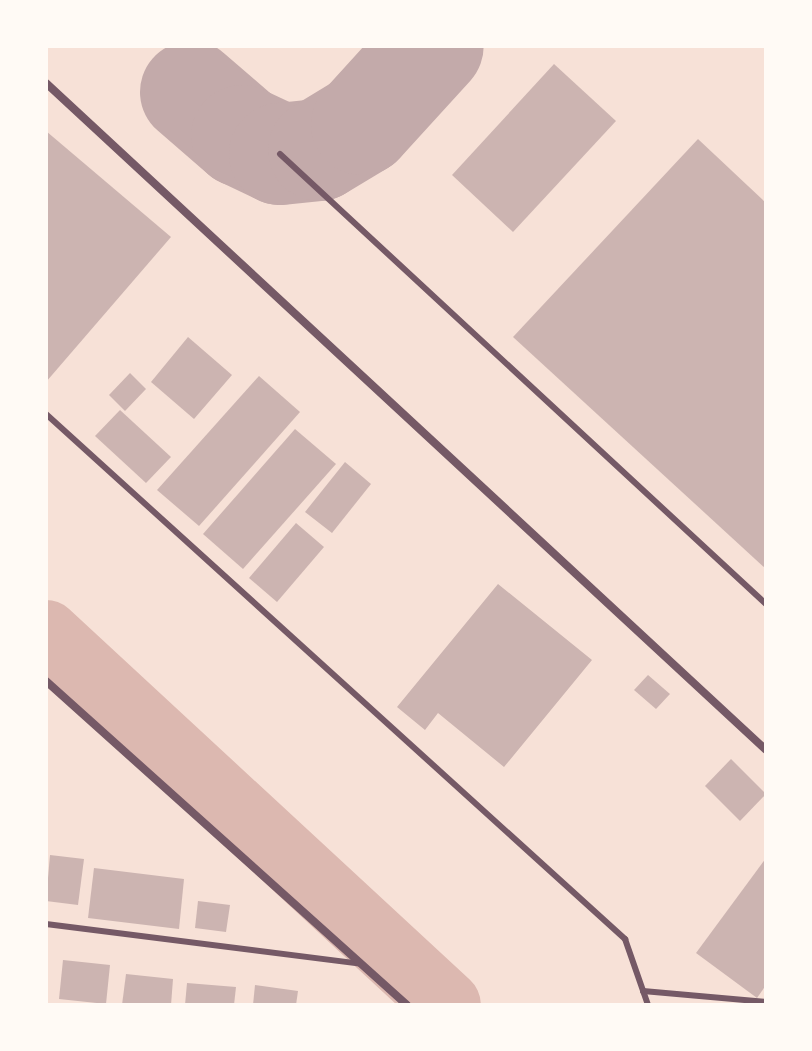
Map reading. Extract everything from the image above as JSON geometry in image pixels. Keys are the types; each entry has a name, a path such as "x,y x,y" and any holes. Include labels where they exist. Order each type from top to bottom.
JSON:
{"street":[{"path":"46,83 766,750"},
{"path":"46,681 407,1005"}],"lane":[{"path":"280,154 766,604"},
{"path":"46,414 625,939 648,1005"},
{"path":"46,924 361,964"},
{"path":"643,991 766,1002"}],"building":[{"path":"554,64 616,121 513,232 452,175"},
{"path":"46,131 171,237 46,382"},
{"path":"698,139 766,203 766,569 513,337"},
{"path":"188,337 232,375 194,419 151,382"},
{"path":"130,373 146,389 125,411 109,395"},
{"path":"259,376 300,412 199,526 157,490"},
{"path":"120,410 171,457 146,483 95,436"},
{"path":"295,429 336,464 243,569 203,534"},
{"path":"345,462 371,484 332,533 305,512"},
{"path":"296,523 324,547 277,602 249,578"},
{"path":"498,584 592,660 504,767 438,713 425,730 397,707"},
{"path":"648,675 670,694 656,709 634,690"},
{"path":"731,759 766,794 740,821 705,786"},
{"path":"50,855 84,859 78,905 46,901"},
{"path":"766,858 766,985 757,998 696,953"},
{"path":"94,868 184,879 179,929 88,918"},
{"path":"198,901 230,905 226,932 195,928"},
{"path":"63,960 110,965 106,1004 59,999"},
{"path":"126,974 173,979 171,1005 122,1005"},
{"path":"187,983 236,987 234,1005 185,1005"},
{"path":"255,985 298,991 296,1005 253,1005"}],"waterway":[{"path":"46,634 447,1005"}],"taxiway":[{"path":"191,92 242,136 280,154 319,150 362,124 433,46"}]}
